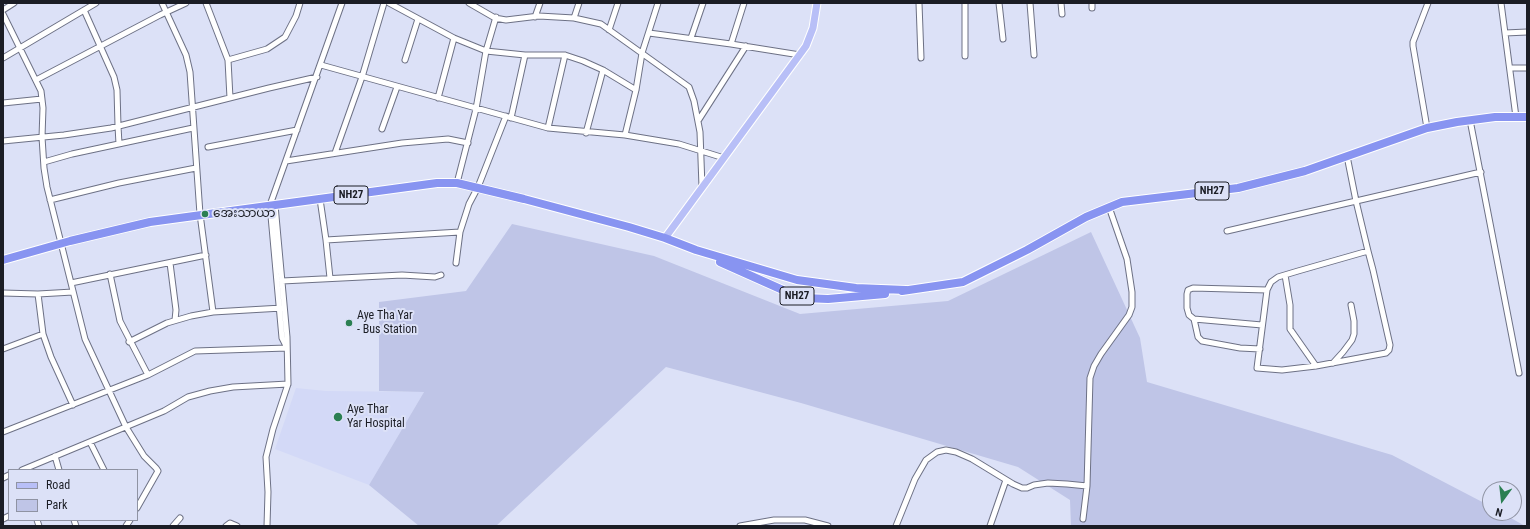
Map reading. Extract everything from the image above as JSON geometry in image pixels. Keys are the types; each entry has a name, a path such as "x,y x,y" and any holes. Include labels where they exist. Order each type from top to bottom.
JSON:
{"highway":[{"name":"NH27","path":"3,260 62,243 150,222 437,183 458,183 478,187 665,238 696,250 804,298 828,299 889,294 906,290 963,282 1027,250 1086,217 1122,202 1238,188 1305,171 1427,128 1495,117 1527,117"},
{"name":"NH27","path":"696,250 797,280 856,288 906,290"}],"main road":[{"path":"665,238 806,46 813,28 817,3"}],"street":[{"path":"3,10 14,3"},
{"path":"3,58 96,3"},
{"path":"162,3 186,55 190,72 200,214 213,312"},
{"path":"36,80 186,3"},
{"path":"206,3 228,60 230,98"},
{"path":"228,60 267,49 285,37 296,16 300,3"},
{"path":"267,526 268,492 266,457 273,429 288,384 287,337 282,308 272,205 342,3"},
{"path":"335,153 362,77 384,3"},
{"path":"389,3 454,38 486,52 525,55 565,55 603,70 636,90"},
{"path":"469,3 496,17 506,20 535,17 574,18 601,24 689,87 694,101 700,132 702,188"},
{"path":"535,17 540,3"},
{"path":"574,18 579,3"},
{"path":"609,30 618,3"},
{"path":"625,135 636,90 642,53 658,3"},
{"path":"691,38 703,3"},
{"path":"732,44 744,3"},
{"path":"919,3 921,58"},
{"path":"965,3 965,56"},
{"path":"1000,3 1003,39"},
{"path":"1030,3 1034,55"},
{"path":"1060,3 1062,14"},
{"path":"1427,128 1413,42 1428,3"},
{"path":"1501,3 1516,117"},
{"path":"84,10 114,77 117,90 120,144"},
{"path":"3,14 41,91 43,108 42,137 44,168 50,200 86,339 108,391 126,427 144,456 158,471 138,506"},
{"path":"458,183 476,109 486,52 496,17"},
{"path":"405,60 418,19"},
{"path":"1505,33 1527,32"},
{"path":"649,33 800,55"},
{"path":"438,98 454,38"},
{"path":"698,121 746,46"},
{"path":"456,262 460,232 469,204 509,117 525,55"},
{"path":"548,128 565,55"},
{"path":"321,65 548,128 586,133 625,135 678,144 724,158"},
{"path":"1510,68 1527,68"},
{"path":"586,133 603,70"},
{"path":"3,141 118,126 317,77"},
{"path":"382,129 397,87"},
{"path":"3,103 42,99"},
{"path":"1470,120 1519,373"},
{"path":"44,162 72,154 193,128"},
{"path":"208,147 298,130"},
{"path":"286,161 402,143 448,139 468,144"},
{"path":"1347,156 1356,201 1368,251 1390,345 1389,350 1386,353 1316,366 1282,370 1257,368 1267,290 1274,280 1285,275 1368,251"},
{"path":"50,200 119,183 196,168"},
{"path":"1227,231 1481,172"},
{"path":"320,199 330,278"},
{"path":"272,205 282,281 282,308"},
{"path":"1083,519 1087,486 1090,378 1094,366 1101,354 1129,315 1132,307 1132,292 1128,259 1109,207"},
{"path":"326,240 460,232"},
{"path":"71,283 206,255"},
{"path":"170,263 176,310 175,320"},
{"path":"110,274 120,321 129,342 148,376"},
{"path":"282,281 402,275 435,277 441,275"},
{"path":"1285,275 1290,305 1290,329 1316,366"},
{"path":"1262,325 1194,319 1189,315 1186,301 1188,290 1193,288 1267,290"},
{"path":"3,293 38,294 73,292"},
{"path":"38,294 43,334 73,405"},
{"path":"1332,363 1343,352 1352,340 1354,334 1354,321 1351,305"},
{"path":"129,342 167,323 191,316 213,312 282,308"},
{"path":"1194,319 1198,336 1202,341 1236,348 1260,348"},
{"path":"3,349 43,334"},
{"path":"3,432 148,376 195,351 287,348"},
{"path":"24,469 164,411 188,397 233,387 288,384"},
{"path":"90,442 104,469"},
{"path":"896,526 915,480 926,460 937,452 946,450 956,452 972,459 1022,488 1048,483 1087,486"},
{"path":"55,456 59,469"},
{"path":"990,526 1006,480"},
{"path":"174,526 180,518"},
{"path":"740,526 774,520 805,520 828,526"},
{"path":"226,526 230,523 237,526"}],"shaded area":[{"path":"296,388 326,391 424,392 369,485 275,449"}],"green space":[{"path":"512,224 654,256 800,314 948,301 1091,232 1140,338 1147,382 1392,455 1482,502 1482,521 1516,521 1525,526 1071,526 1070,500 1018,467 801,403 666,367 496,526 419,526 369,485 424,392 379,391 379,302 466,291"}],"place":[{"name":"အေးသာယာ","path":"205,214"},
{"name":"Aye Tha Yar - Bus Station","path":"349,323"},
{"name":"Aye Thar Yar Hospital","path":"338,417"}]}
